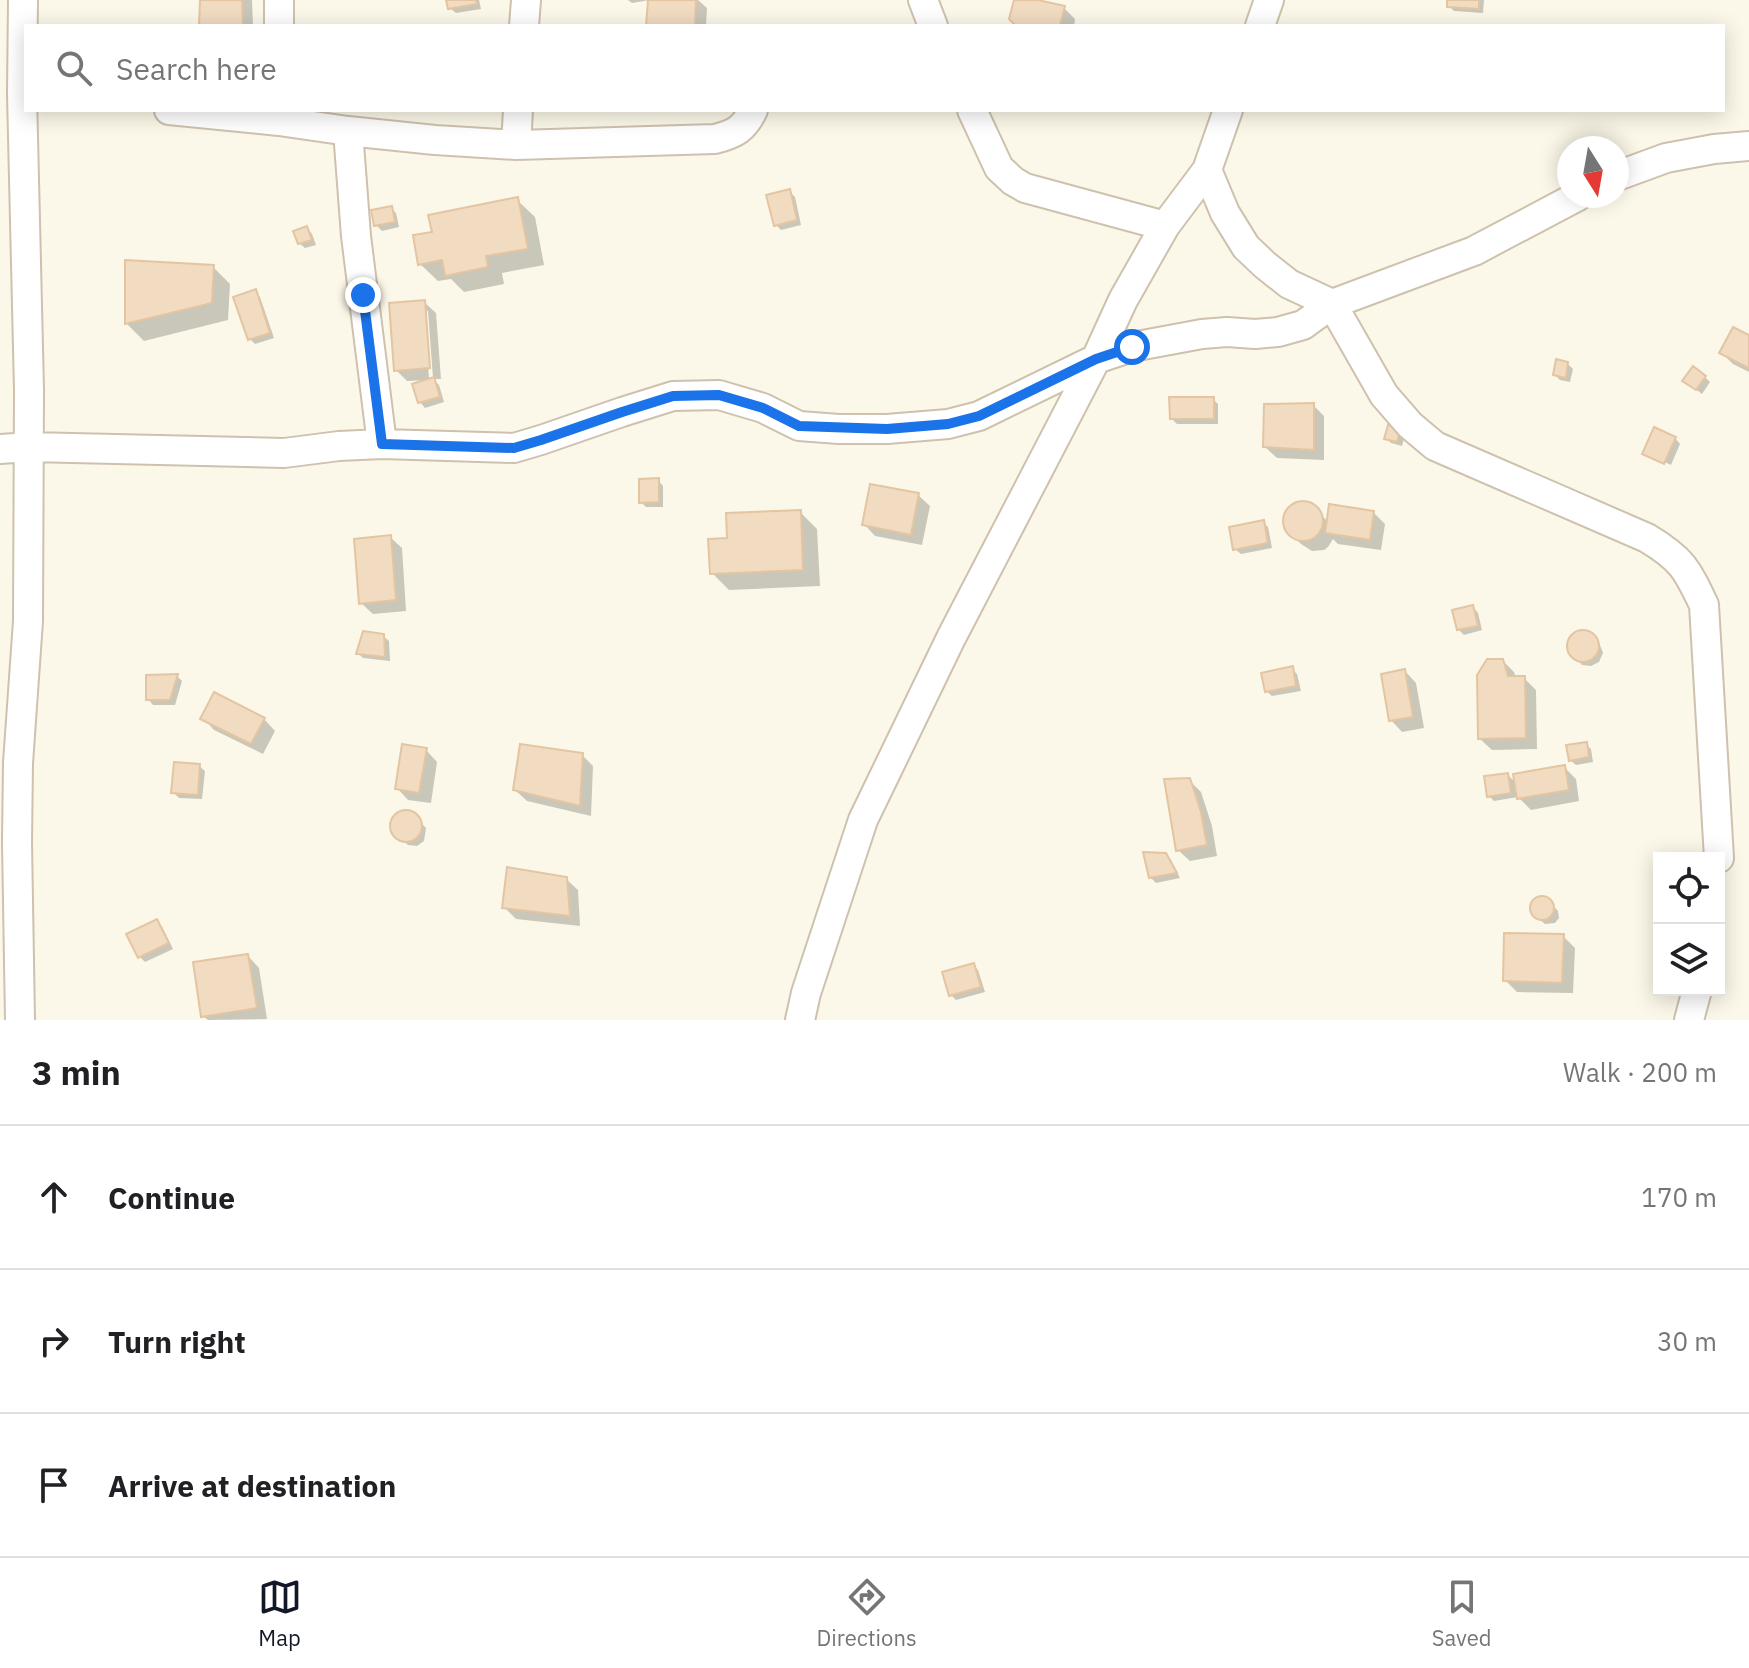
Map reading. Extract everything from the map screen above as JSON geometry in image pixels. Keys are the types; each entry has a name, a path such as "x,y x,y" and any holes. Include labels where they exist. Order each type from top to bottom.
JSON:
{"street":[{"path":"20,1020 18,763 28,621 29,447 16,92 23,0"},
{"path":"279,0 279,24"},
{"path":"524,24 526,0"},
{"path":"923,0 932,24"},
{"path":"1261,24 1269,0"},
{"path":"213,112 279,115 348,131 516,145 715,139 730,135 744,126 752,112"},
{"path":"516,145 518,112"},
{"path":"973,112 999,168 1013,181 1025,188 1165,226"},
{"path":"800,1020 863,820 951,638 1096,359 1123,300 1165,226 1207,170 1227,112"},
{"path":"348,131 356,236 382,444"},
{"path":"1629,172 1666,158 1749,146"},
{"path":"1207,170 1225,213 1246,247 1289,284 1332,304 1384,395 1410,425 1435,446 1647,538 1672,553 1689,573 1704,605 1719,852"},
{"path":"0,449 29,447 284,453 382,444 514,448 673,396 719,395 763,408 799,426 887,429 948,424 979,416 1096,359 1132,347 1202,334 1278,332 1303,325 1332,304 1474,251 1557,207"},
{"path":"1689,1020 1695,996"}],"building":[{"path":"200,0 242,0 243,24 199,24"},
{"path":"446,0 476,0 477,4 448,9"},
{"path":"648,0 696,0 695,24 646,24"},
{"path":"1014,0 1038,0 1065,6 1060,24 1014,24 1009,19"},
{"path":"1447,0 1479,0 1479,9 1447,7"},
{"path":"790,189 797,220 774,226 766,195"},
{"path":"518,197 528,249 486,256 488,267 445,276 442,260 418,265 413,235 432,232 428,215"},
{"path":"392,206 395,222 374,226 371,210"},
{"path":"307,226 312,240 298,244 293,231"},
{"path":"125,260 214,265 212,303 125,324"},
{"path":"256,289 270,333 248,340 233,297"},
{"path":"425,300 430,368 394,371 389,303"},
{"path":"1733,327 1749,335 1749,368 1719,353"},
{"path":"1556,359 1568,362 1566,378 1553,375"},
{"path":"1693,366 1706,376 1696,390 1682,381"},
{"path":"434,377 440,397 418,403 412,384"},
{"path":"1169,397 1214,397 1214,419 1170,419"},
{"path":"1314,403 1314,450 1263,447 1264,404"},
{"path":"1388,425 1401,428 1397,442 1384,439"},
{"path":"1654,427 1676,437 1664,464 1642,454"},
{"path":"659,478 659,502 639,503 639,479"},
{"path":"870,484 919,493 911,535 862,525"},
{"path":"1303,501 1317,507 1323,521 1317,535 1303,541 1289,535 1283,521 1289,507"},
{"path":"1329,504 1374,511 1370,540 1325,533"},
{"path":"801,510 803,570 710,574 708,539 727,538 726,513"},
{"path":"1264,520 1268,543 1233,550 1229,527"},
{"path":"391,535 396,600 359,604 354,539"},
{"path":"1473,605 1478,626 1457,630 1452,610"},
{"path":"1583,630 1594,635 1599,646 1594,657 1583,662 1572,657 1567,646 1572,635"},
{"path":"363,631 384,634 385,657 356,654"},
{"path":"1487,659 1503,659 1508,676 1525,676 1526,738 1478,739 1477,675"},
{"path":"1293,666 1296,686 1265,692 1261,673"},
{"path":"1405,669 1413,717 1389,721 1381,674"},
{"path":"178,674 170,700 146,700 146,675"},
{"path":"214,692 265,718 251,744 200,719"},
{"path":"1587,742 1589,757 1569,761 1566,745"},
{"path":"402,744 427,748 419,793 395,789"},
{"path":"520,744 583,753 580,806 513,790"},
{"path":"174,762 200,764 198,795 171,793"},
{"path":"1565,765 1569,790 1517,799 1513,774"},
{"path":"1508,773 1511,793 1487,797 1484,776"},
{"path":"1190,778 1207,845 1176,851 1164,779"},
{"path":"406,810 417,815 422,826 417,837 406,842 395,837 390,826 395,815"},
{"path":"1143,852 1166,853 1177,873 1149,878"},
{"path":"507,867 567,877 570,916 502,908"},
{"path":"1542,896 1551,899 1554,908 1551,917 1542,920 1533,917 1530,908 1533,899"},
{"path":"157,919 169,943 138,958 126,934"},
{"path":"1504,933 1564,934 1562,983 1503,981"},
{"path":"248,954 257,1008 201,1017 193,962"},
{"path":"974,963 981,987 949,996 942,972"}],"route":[{"path":"363,295 382,444 514,448 673,396 719,395 763,408 799,426 887,429 948,424 979,416 1096,359 1132,347"}]}
